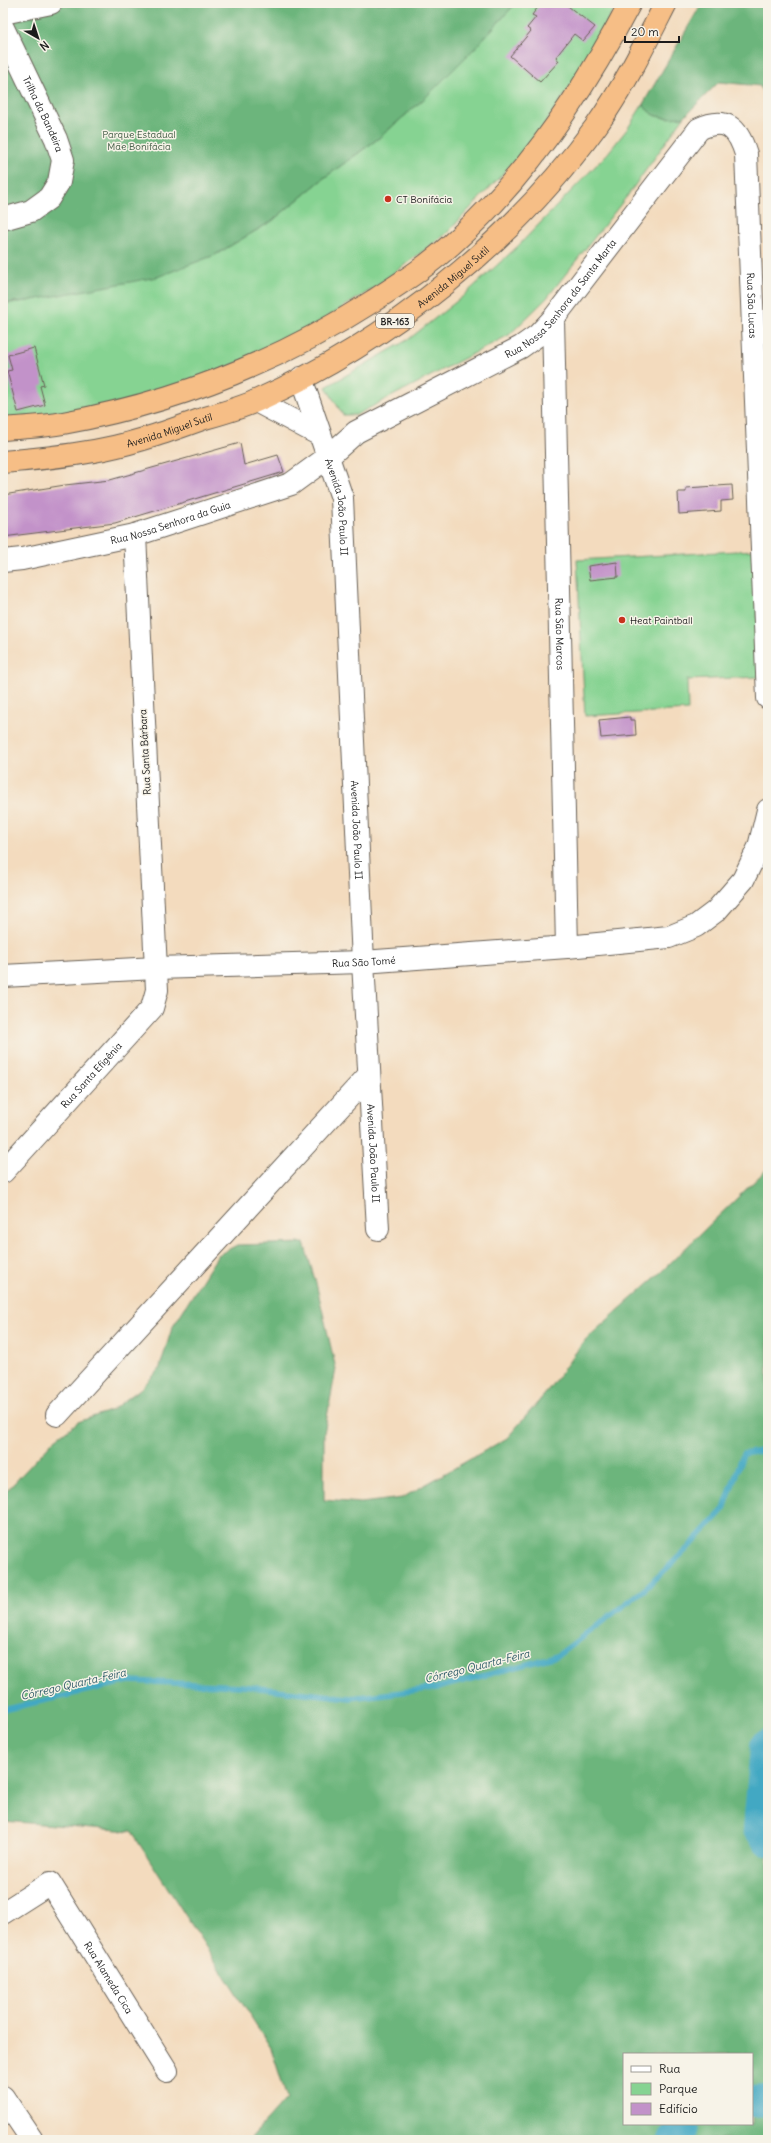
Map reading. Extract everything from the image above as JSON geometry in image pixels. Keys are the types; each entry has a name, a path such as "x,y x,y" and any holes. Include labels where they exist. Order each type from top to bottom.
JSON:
{"highway":[{"name":"BR-163","path":"3,429 61,424 146,405 201,387 258,364 307,340 355,313 408,278 456,240 498,197 536,152 573,101 604,52 630,3"},
{"name":"Avenida Miguel Sutil","path":"3,462 59,457 106,449 152,437 256,401 301,378 363,343 417,305 469,263 515,220 559,173 598,123 634,65 666,3"}],"street":[{"path":"3,13 51,3"},
{"name":"Trilha da Bandeira","path":"3,28 56,139 63,160 59,182 50,198 31,211 3,219"},
{"name":"Rua Nossa Senhora da Santa Marta","path":"328,457 356,432 522,347 538,335 553,319 699,129 718,122 727,125 742,141 746,154"},
{"name":"Rua São Lucas","path":"746,154 768,698"},
{"name":"Rua São Marcos","path":"553,319 567,947"},
{"name":"Avenida João Paulo II","path":"301,378 342,498 363,962 378,1228"},
{"path":"256,401 320,435"},
{"name":"Rua Nossa Senhora da Guia","path":"3,561 22,559 135,535 281,488 310,472 328,457"},
{"name":"Rua Santa Bárbara","path":"135,535 156,968"},
{"name":"Rua São Tomé","path":"3,976 156,968 363,962 567,947 670,937 696,926 716,911 743,880 759,847 768,810"},
{"name":"Rua Santa Efigênia","path":"3,1172 152,1008 157,990 156,968"},
{"path":"57,1415 369,1075"},
{"name":"Rua Alameda Cica","path":"3,1913 50,1883 167,2071"},
{"path":"3,2098 32,2140"}],"green space":[{"name":"Parque Estadual Mãe Bonifácia","path":"3,3 516,3 472,51 425,98 379,138 324,178 272,221 215,255 157,277 27,301 3,303"},
{"name":"CT Bonifácia","path":"516,3 617,3 578,75 532,143 446,234 371,290 293,338 189,384 74,415 3,422 3,304 27,301 215,255 272,221 324,178 379,138 425,98 472,51"},
{"path":"702,3 768,3 768,106 760,86 719,82 684,117 660,117 651,113 643,104"},
{"path":"643,104 651,113 660,117 684,117 628,195 546,299 509,335 356,415 343,415 326,387 409,339 462,297 517,247 608,153 628,128"},
{"path":"755,550 760,677 687,680 688,710 585,716 577,560"},
{"path":"768,1168 768,2140 249,2140 287,2098 271,2048 131,1831 3,1821 3,1495 55,1439 78,1422 112,1410 140,1389 159,1370 172,1328 218,1255 237,1245 304,1243 316,1283 336,1369 324,1433 324,1500 361,1503 402,1498 507,1438 545,1394 585,1340 661,1272"}],"building":[{"path":"541,3 564,3 595,27 583,41 574,34 556,57 559,61 540,82 510,56 531,31 527,28 536,17 532,15"},
{"path":"34,348 44,385 40,386 45,405 18,412 7,371 12,370 8,355"},
{"path":"240,443 244,465 278,455 284,472 115,523 3,537 3,495 65,485 110,480"},
{"path":"732,485 733,500 721,501 721,511 679,514 678,492 686,492 686,488"},
{"path":"617,562 618,577 590,580 588,566"},
{"path":"630,717 630,720 635,720 636,735 601,738 599,720"}],"waterway":[{"name":"Córrego Quarta-Feira","path":"3,1710 129,1681 241,1686 350,1698 437,1688 557,1656 645,1589 687,1549 724,1509 743,1454 768,1450"},
{"path":"768,1745 766,1746 759,1829 768,1840"},
{"path":"753,2102 768,2101"},
{"path":"674,2140 682,2125"}],"place":[{"name":"CT Bonifácia","path":"388,199"},
{"name":"Heat Paintball","path":"622,620"}]}
